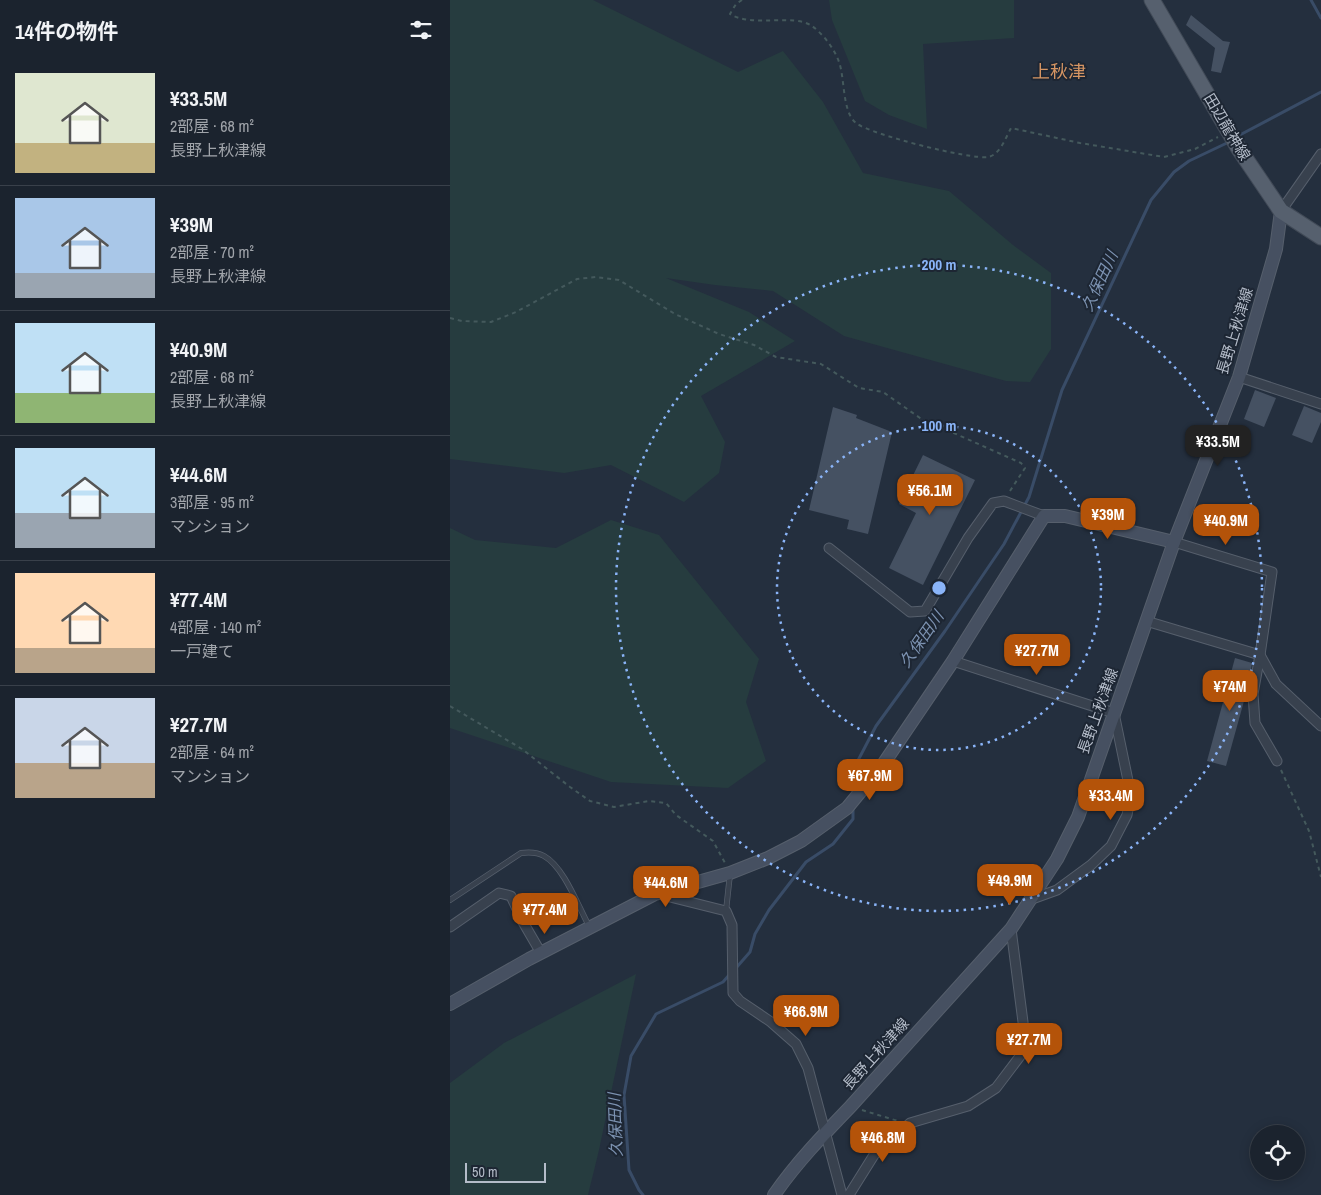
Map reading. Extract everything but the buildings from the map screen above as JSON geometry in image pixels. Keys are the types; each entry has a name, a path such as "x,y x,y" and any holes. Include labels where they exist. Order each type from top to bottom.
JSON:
{"main road":[{"name":"田辺龍神線","path":"1152,0 1239,149 1281,211 1321,237"},
{"name":"長野上秋津線","path":"774,1195 825,1133 1011,929 1057,859 1078,816 1174,542 1239,377 1276,249 1281,211"},
{"path":"450,1004 589,927 655,894 730,873 768,858 800,841 847,808 884,763 953,661 1044,516 1065,516 1174,542"}],"street":[{"path":"1281,211 1321,154"},
{"path":"1239,377 1321,404"},
{"path":"830,548 910,612 925,611 968,538 993,503 1004,500 1044,516"},
{"path":"1174,542 1272,572 1260,655 1252,694 1254,723 1277,761"},
{"path":"1146,621 1260,655 1276,684 1321,726"},
{"path":"953,661 1114,713 1131,795 1127,815 1111,846 1091,865 1057,890 1032,899"},
{"path":"450,927 499,893 510,896 541,953"},
{"path":"655,894 726,911 732,925 733,993 740,1001 771,1022 796,1044 808,1068 842,1195"},
{"path":"849,1195 874,1155 910,1123 968,1106 996,1088 1024,1051 1023,1022 1011,929"}],"lane":[{"path":"450,900 521,852 532,852 544,856 554,864 565,879 589,927"},
{"path":"726,911 730,873"}],"path":[{"path":"742,0 736,4 730,14 746,21 792,20 810,24 829,43 839,62 849,113 856,123 874,132 965,155 989,157 997,153 1012,128 1080,143 1164,157 1195,149 1230,132"},
{"path":"450,318 462,322 491,322 516,312 577,279 596,277 619,280 675,314 710,330 754,345 776,357 821,364 859,388 883,392 920,418 1021,463 1025,468 1004,500"},
{"path":"450,706 522,749 590,801 614,807 649,801 666,803 676,815 713,841 730,873"},
{"path":"1277,761 1309,831 1321,877"},
{"path":"851,1106 886,1119 910,1123"}],"green space":[{"path":"450,0 593,0 738,72 783,51 823,102 863,173 949,191 1013,245 1051,273 1051,349 1030,382 1006,381 844,336 773,291 666,278 749,312 795,341 701,396 725,442 719,473 684,502 611,465 564,473 450,459"},
{"path":"829,0 1014,0 1014,38 923,44 927,129 889,115 865,101 832,20"},
{"path":"611,520 659,535 759,659 746,702 766,761 728,788 611,782 450,728 450,528 475,540 556,548"},
{"path":"636,974 588,1195 450,1195 450,1083 504,1043"}],"waterway":[{"name":"久保田川","path":"1311,0 1321,18"},
{"name":"久保田川","path":"1236,137 1321,92"},
{"name":"久保田川","path":"853,794 853,770 876,726 945,631 1004,544 1029,497 1062,390 1151,200 1174,172 1189,161 1229,142"},
{"name":"久保田川","path":"736,968 750,952 755,934 769,910 806,862 833,844 853,819 853,808"},
{"name":"久保田川","path":"643,1195 629,1170 624,1095 631,1056 656,1014 723,982 730,974"}],"district":[{"name":"上秋津","path":"1059,72"}]}
